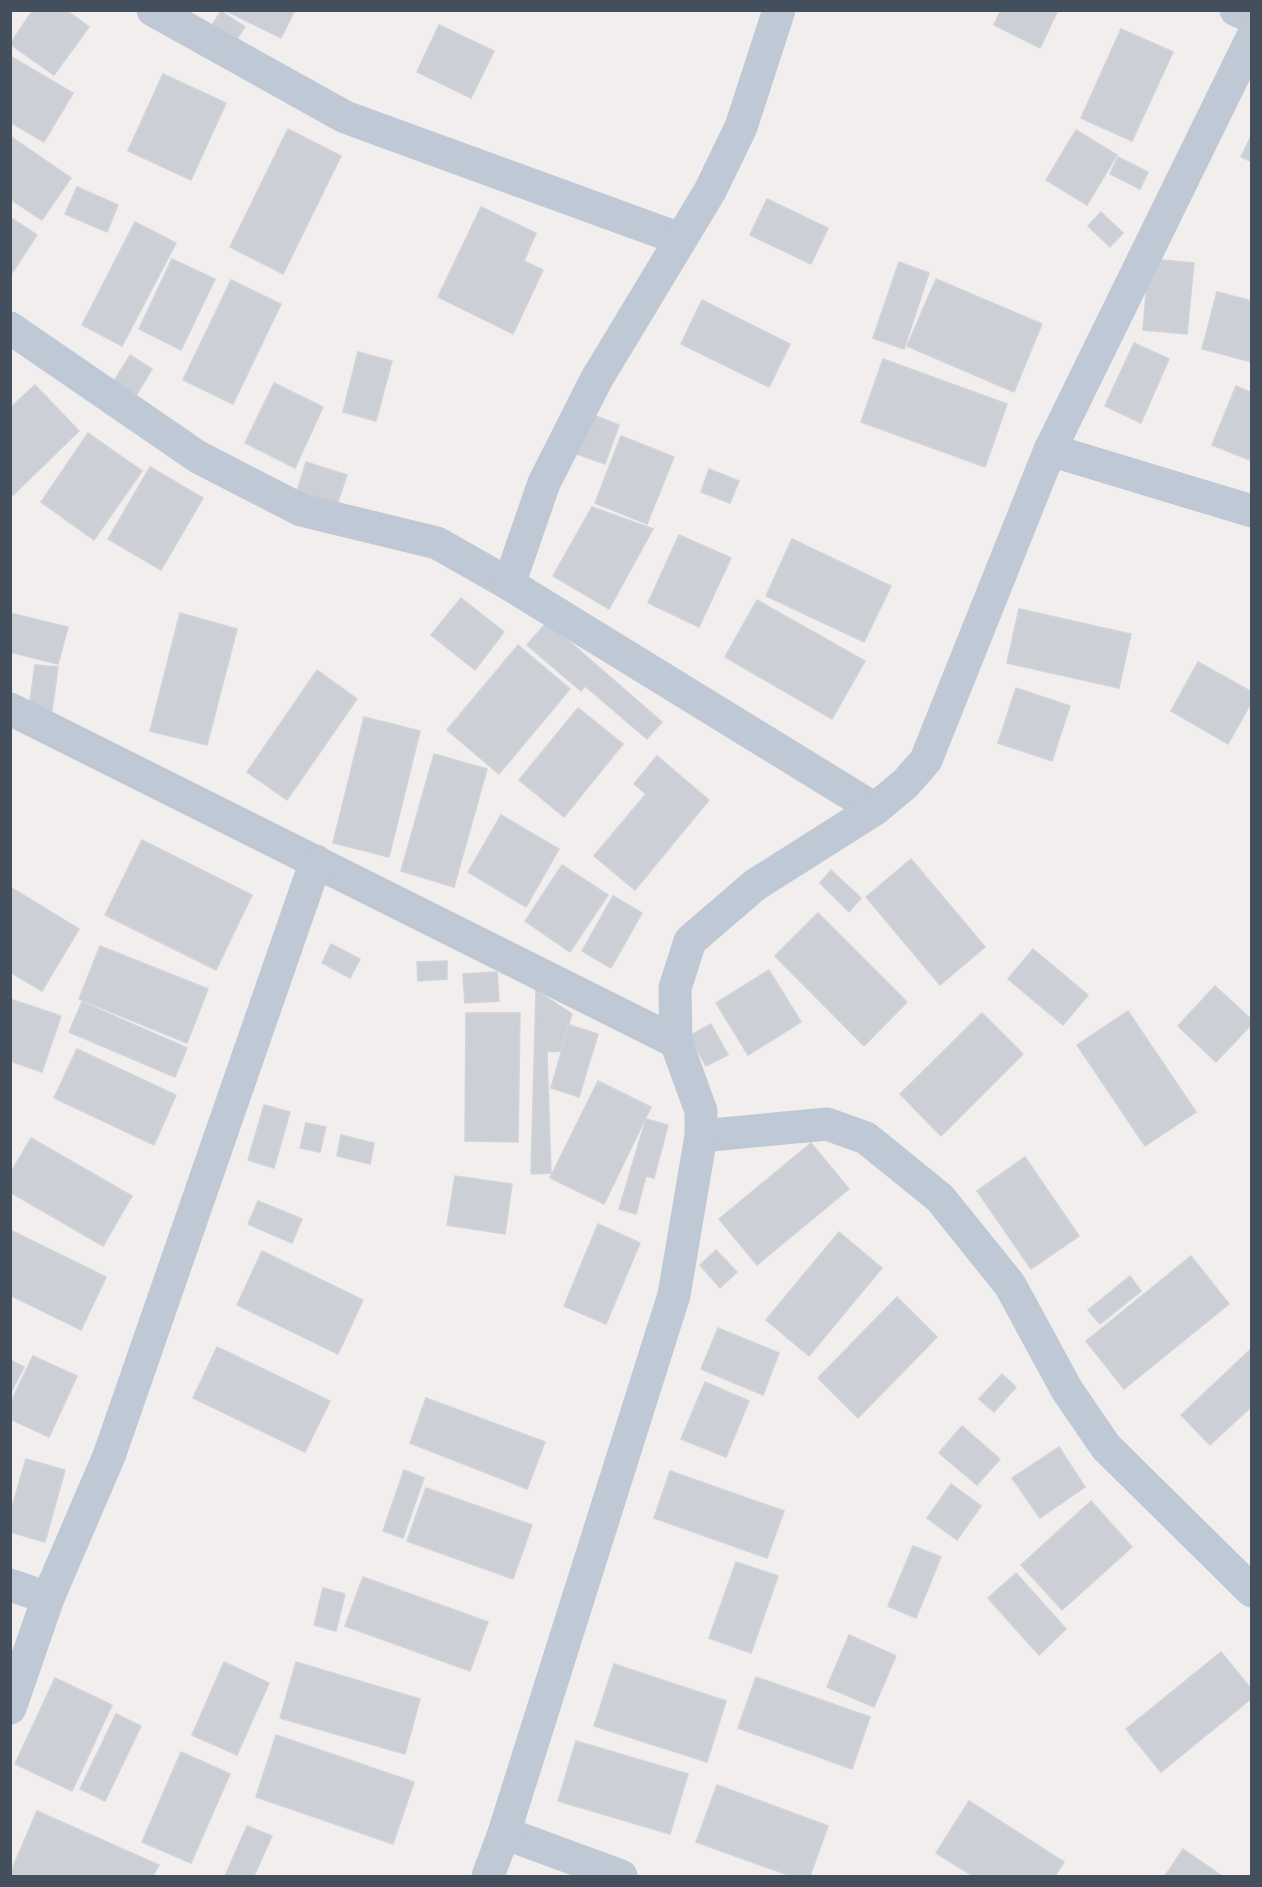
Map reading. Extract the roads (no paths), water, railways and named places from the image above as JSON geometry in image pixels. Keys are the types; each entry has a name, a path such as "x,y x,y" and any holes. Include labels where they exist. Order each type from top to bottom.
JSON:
{"street":[{"path":"153,10 345,117 680,239"},
{"path":"510,584 544,483 596,380 710,191 741,127 779,10"},
{"path":"1236,10 1251,17"},
{"path":"488,1876 504,1833 674,1295 701,1136 701,1111 676,1042 675,988 690,940 755,885 874,809 906,783 926,760 1050,450 1251,38"},
{"path":"10,328 198,457 301,510 436,543 510,584 874,809"},
{"path":"1050,450 1251,511"},
{"path":"15,720 316,861 676,1042"},
{"path":"10,1708 48,1598 109,1456 316,861"},
{"path":"701,1136 827,1124 866,1138 940,1198 1010,1285 1067,1390 1106,1447 1251,1592"},
{"path":"10,1585 48,1598"},
{"path":"504,1833 621,1876"}]}
